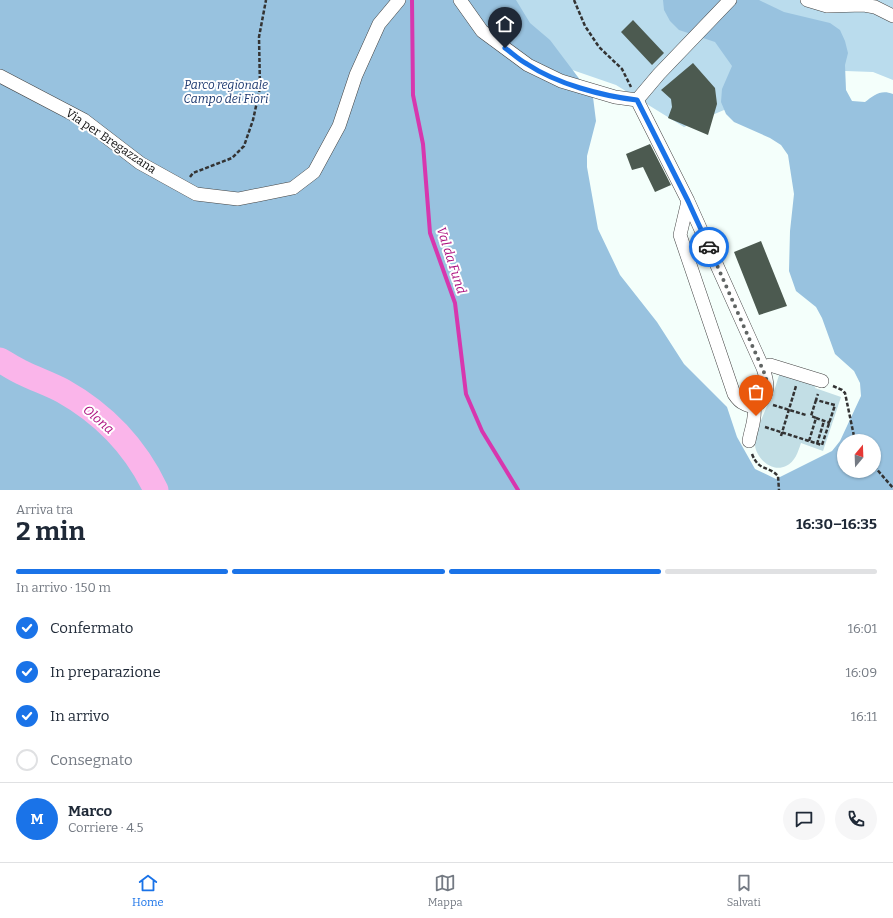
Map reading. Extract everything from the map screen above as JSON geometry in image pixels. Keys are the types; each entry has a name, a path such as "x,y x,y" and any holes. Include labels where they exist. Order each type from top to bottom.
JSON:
{"street":[{"name":"Via per Bregazzana","path":"0,76 84,120 140,163 196,194 238,198 293,188 314,172 339,126 356,75 379,24 399,0"},
{"path":"460,0 482,31 528,65 560,81 615,97 637,100"},
{"path":"637,100 659,74 730,0"},
{"path":"807,0 827,6 864,5 875,7 893,16"},
{"path":"637,100 688,201 763,368 766,377 766,392 760,403 754,406 743,403 734,394 680,235 688,201"},
{"path":"763,368 770,365 822,381"},
{"path":"749,442 756,416 754,406"}],"path":[{"path":"181,186 193,173 232,158 244,146 254,120 260,88 259,37 266,0"},
{"path":"574,0 585,26 599,47 622,69 637,100"},
{"path":"781,436 800,374"},
{"path":"830,423 811,416 822,381 840,388 844,392 853,434"},
{"path":"753,423 822,445 835,405 816,400"},
{"path":"771,405 806,415"},
{"path":"809,441 816,418"},
{"path":"817,444 824,421"},
{"path":"749,442 750,450 758,465 778,476 779,490"},
{"path":"881,474 893,488"}],"shaded area":[{"path":"480,0 893,0 893,80 873,72 818,70 684,127 616,85 555,64"},
{"path":"780,372 816,384 815,388 841,397 823,451 801,443 794,459 789,464 781,468 775,468 766,463 758,455 755,440 769,401 771,401"}],"green space":[{"name":"Parco regionale Campo dei Fiori","path":"0,0 516,0 530,23 550,40 593,97 596,121 587,156 587,167 598,229 620,275 657,322 684,364 727,407 737,437 755,469 776,479 832,451 837,445 837,478 881,478 881,434 843,434 861,396 860,383 854,371 835,354 822,318 816,307 796,291 789,271 790,231 794,194 788,155 781,145 770,138 734,122 726,114 721,102 722,89 732,66 715,42 679,30 670,21 664,10 663,0 759,0 784,12 830,23 840,30 845,41 848,53 845,65 846,90 852,101 865,102 881,92 893,94 893,490 0,490"}],"building":[{"path":"633,20 664,53 652,65 621,32"},
{"path":"693,63 715,88 717,104 708,135 668,118 672,107 671,99 661,90"},
{"path":"650,144 671,185 655,192 643,167 632,170 626,154"},
{"path":"761,241 787,306 759,315 734,252"}],"waterway":[{"name":"Val da Fund","path":"412,0 413,95 423,144 430,233 455,303 466,394 482,431 518,490"},
{"name":"Olona","path":"0,360 18,371 63,391 92,410 129,446 139,460 156,490"}],"way so far":[{"path":"709,247 766,377 767,387 765,396 760,403 754,406 756,416"}],"route":[{"path":"505,48 528,65 560,81 615,97 637,100 688,201 709,247"}]}
